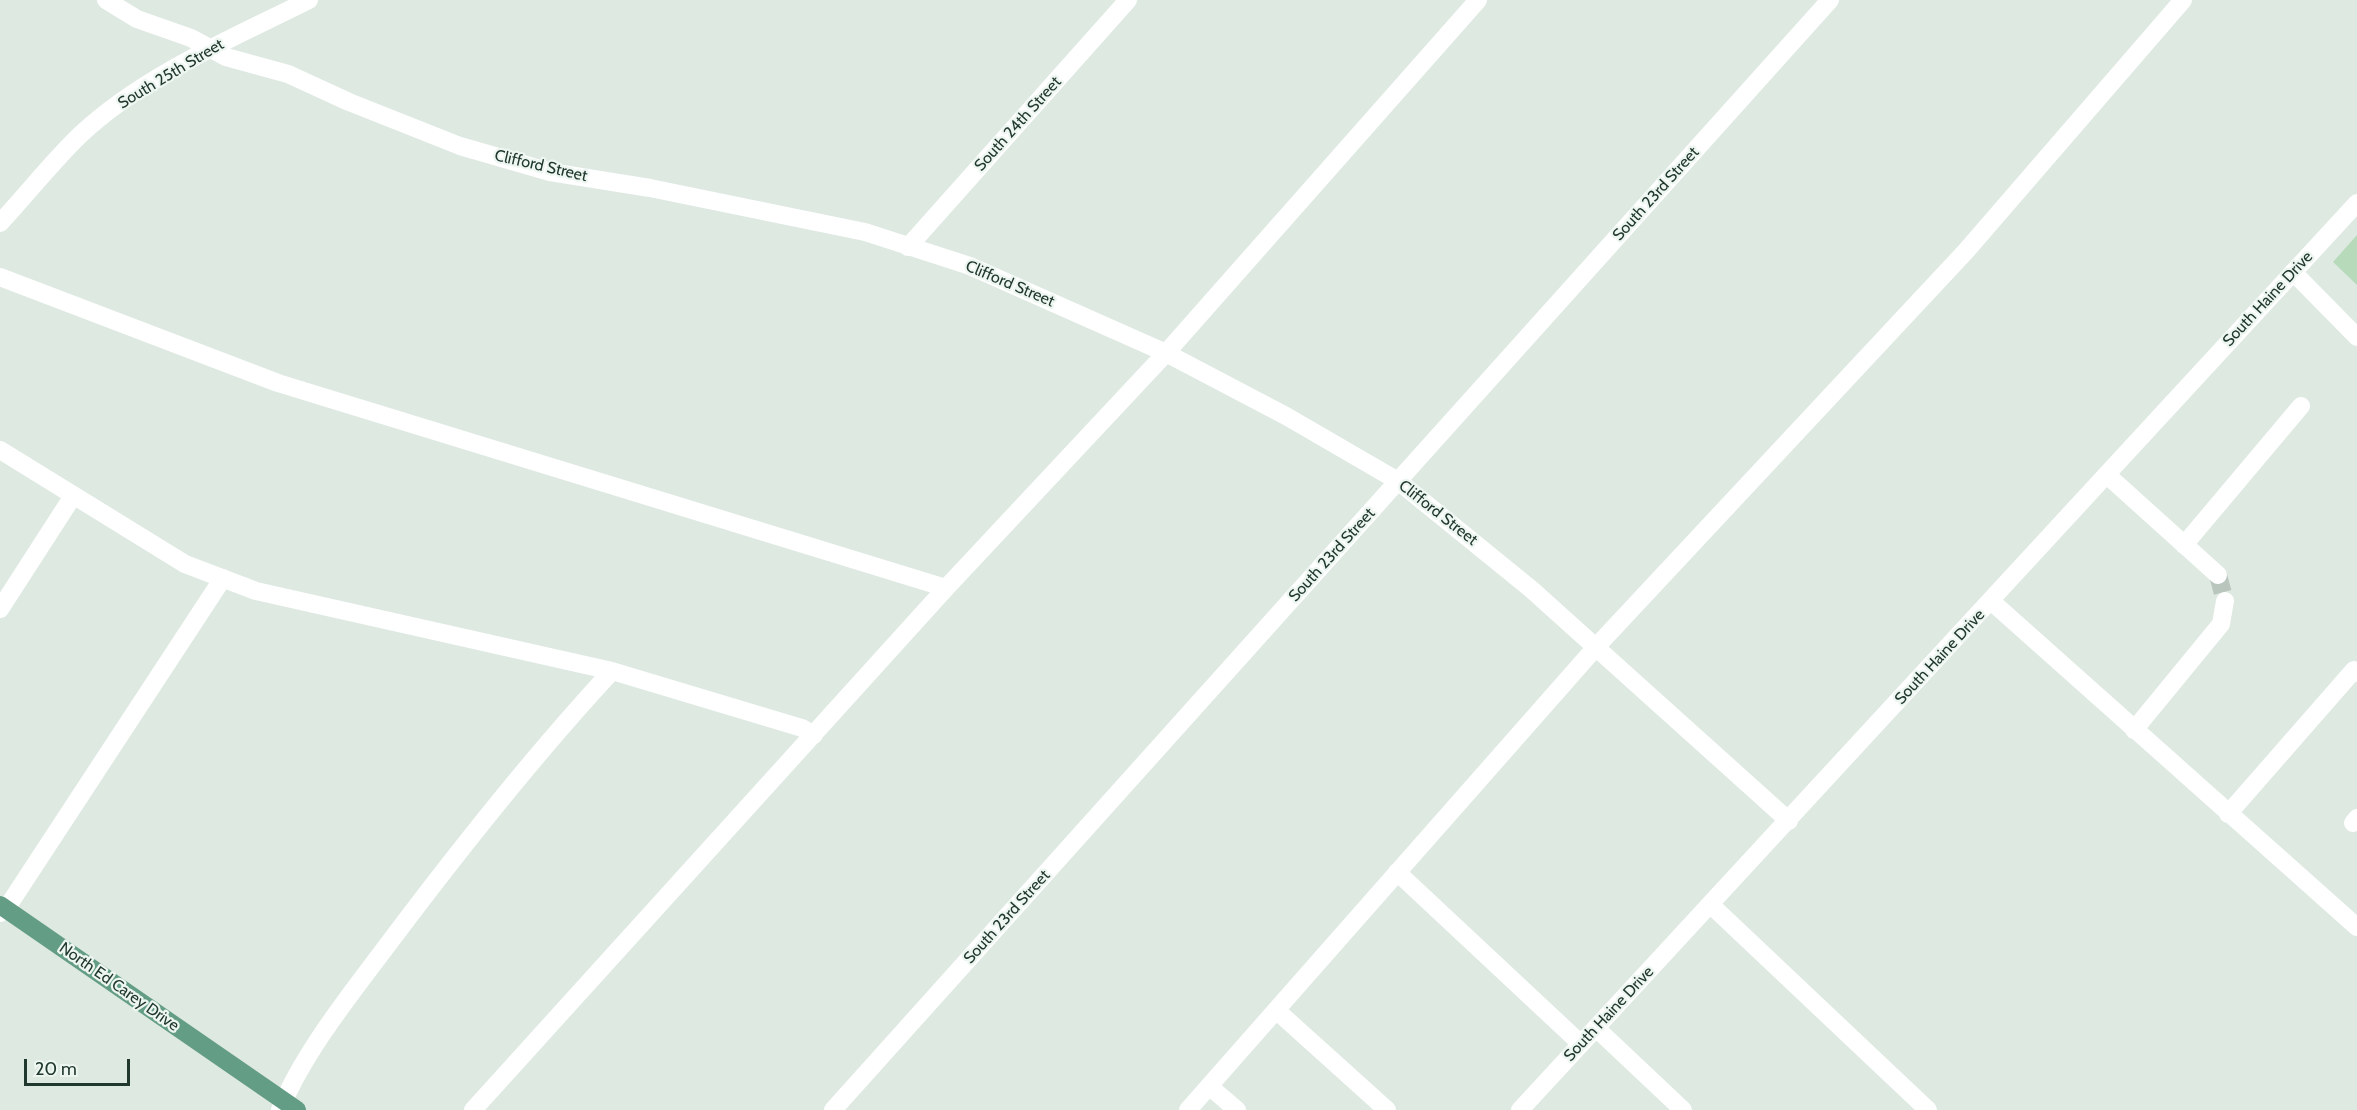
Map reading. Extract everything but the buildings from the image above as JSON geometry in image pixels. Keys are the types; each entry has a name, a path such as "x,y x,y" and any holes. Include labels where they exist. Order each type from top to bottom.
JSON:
{"main road":[{"name":"North Ed Carey Drive","path":"2,909 287,1107"}],"street":[{"name":"Clifford Street","path":"106,0 137,19 191,38 226,57 288,74 349,102 460,146 550,172 650,188 865,231 970,266 1166,353 1286,416 1398,481 1532,590 1789,821"},
{"name":"South 25th Street","path":"0,223 81,135 128,97 211,49 309,0"},
{"name":"South 24th Street","path":"908,247 1128,0"},
{"path":"473,1110 946,588 1166,353 1478,0"},
{"name":"South 23rd Street","path":"833,1110 1830,0"},
{"path":"1188,1110 1596,647 1966,251 2183,0"},
{"name":"South Haine Drive","path":"1520,1110 2357,203"},
{"path":"2293,272 2357,337"},
{"path":"0,277 278,383 946,588"},
{"path":"2184,545 2301,406"},
{"path":"0,450 185,564 256,591 612,671 802,728 814,735"},
{"path":"2107,475 2218,575"},
{"path":"0,609 74,495"},
{"path":"2,909 222,578"},
{"path":"1991,601 2357,927"},
{"path":"2134,730 2221,624 2225,601"},
{"path":"2228,814 2354,670 2357,673"},
{"path":"287,1107 333,1018 480,823 555,732 612,671"},
{"path":"1398,872 1581,1044"},
{"path":"1711,905 1928,1110"},
{"path":"1276,1010 1387,1110"},
{"path":"1596,1028 1683,1110"},
{"path":"1209,1086 1237,1110"}],"green space":[{"path":"2357,235 2357,285 2333,262"}],"tunnel":[{"path":"2218,575 2225,601"}]}
